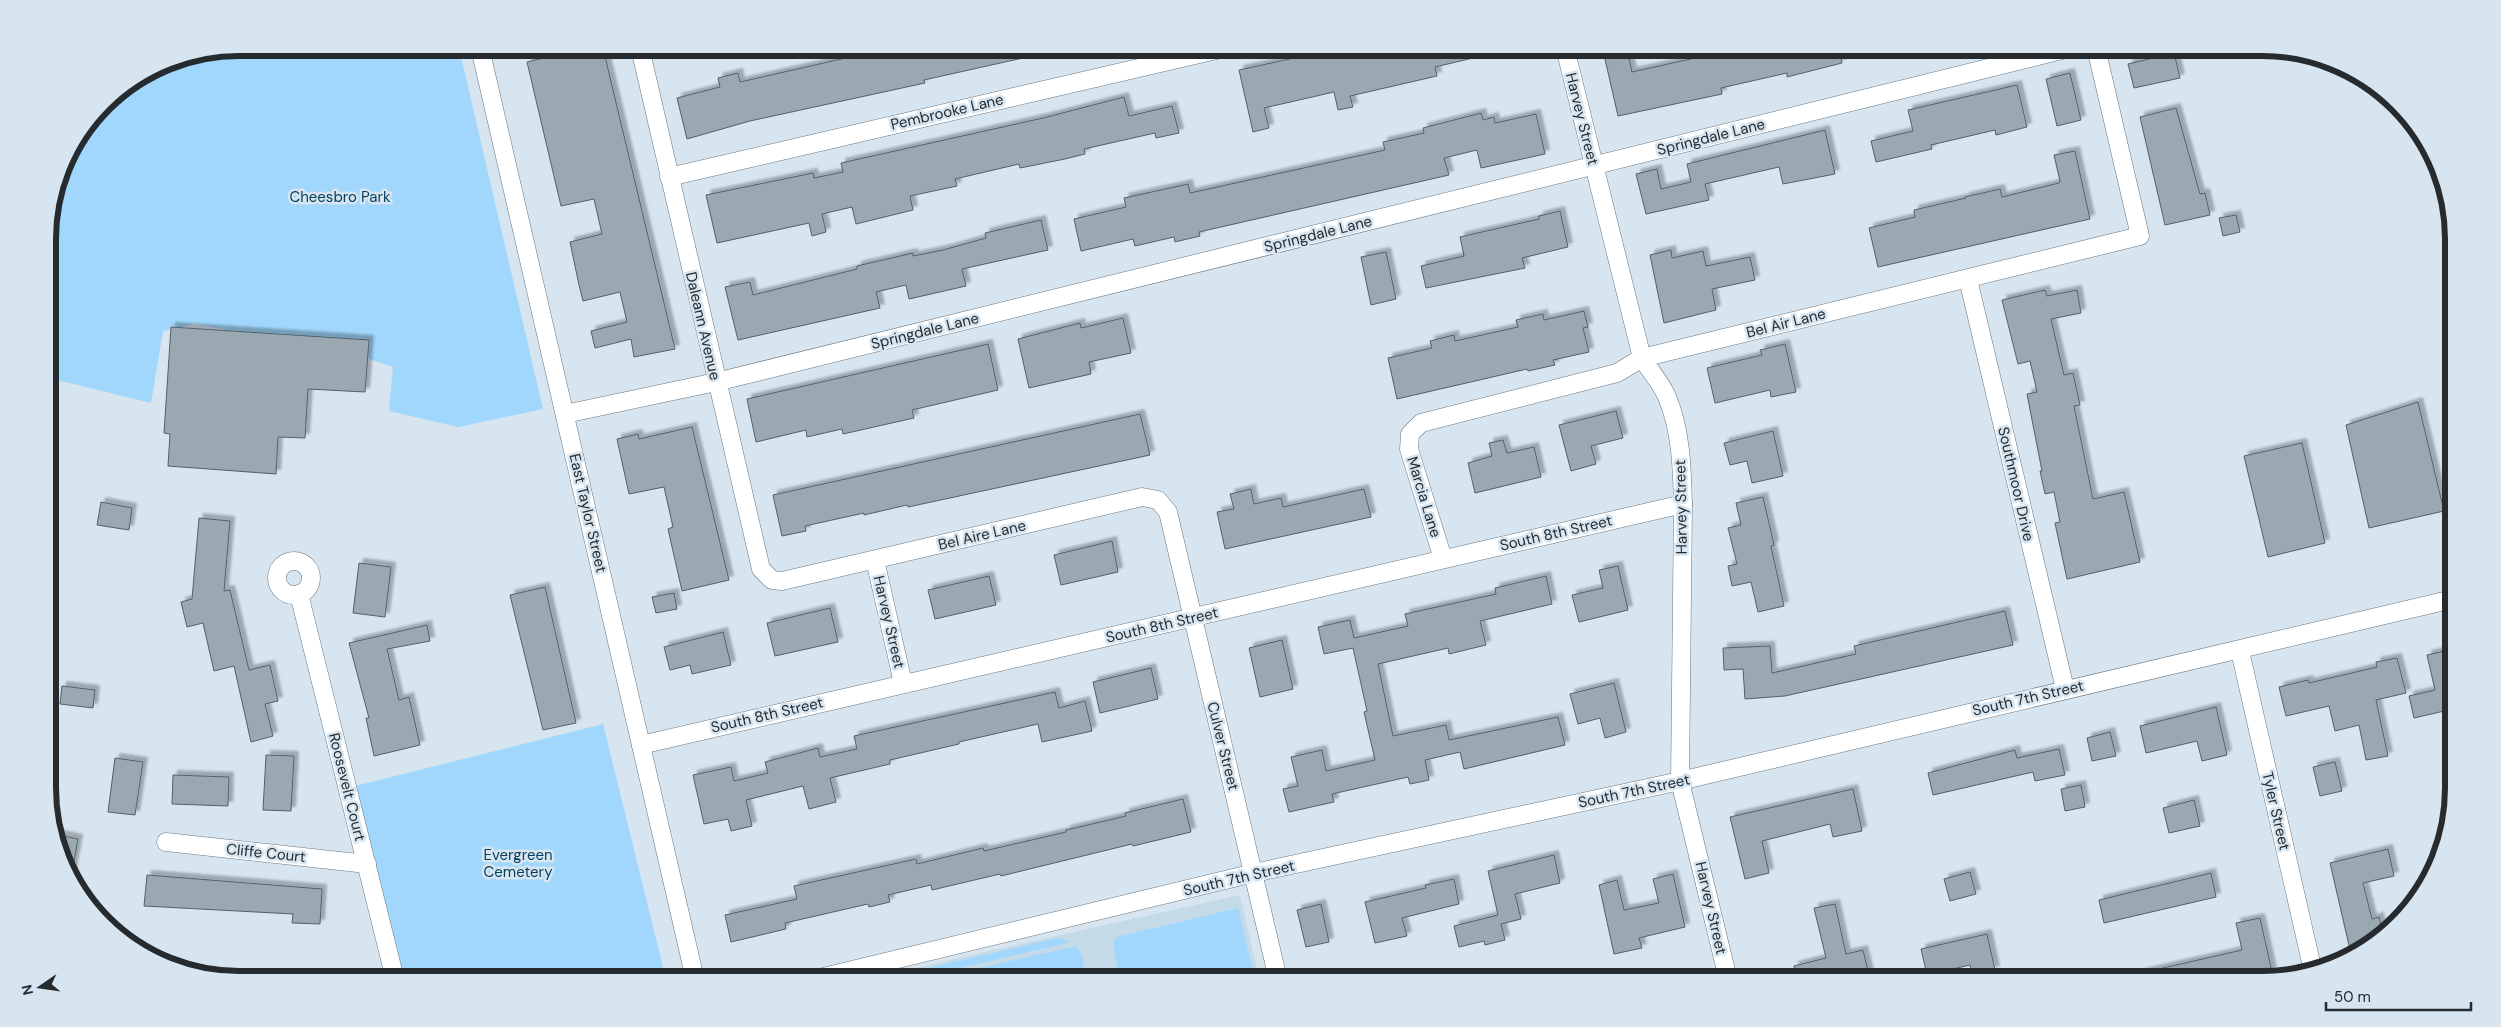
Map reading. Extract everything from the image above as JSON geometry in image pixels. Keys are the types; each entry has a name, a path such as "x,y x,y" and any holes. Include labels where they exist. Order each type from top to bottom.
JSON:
{"street":[{"name":"East Taylor Street","path":"482,56 693,971"},
{"name":"Daleann Avenue","path":"642,56 757,560 766,576 772,580 792,580"},
{"name":"Pembrooke Lane","path":"669,177 1191,56"},
{"name":"Harvey Street","path":"1566,56 1642,358 1667,395 1682,467 1680,782 1726,971"},
{"name":"Springdale Lane","path":"565,414 716,382 2038,56"},
{"name":"Bel Air Lane","path":"1435,419 1617,373 1642,358 2140,236 2098,56"},
{"name":"Southmoor Drive","path":"1968,278 2065,689"},
{"name":"Marcia Lane","path":"1435,419 1413,429 1410,434 1409,449 1443,559"},
{"name":"Bel Aire Lane","path":"792,580 1142,497 1158,500 1168,512"},
{"name":"South 8th Street","path":"641,745 1683,504"},
{"name":"Culver Street","path":"1168,512 1276,971"},
{"name":"Harvey Street","path":"875,560 903,683"},
{"name":"Roosevelt Court","path":"299,594 393,971"},
{"name":"South 7th Street","path":"848,971 1254,873 1680,782 2065,689 2240,651 2445,601"},
{"name":"Tyler Street","path":"2240,651 2311,964"},
{"name":"Cliffe Court","path":"166,842 367,864"}],"shaded area":[{"path":"1240,895 1257,971 903,971"}],"green space":[{"name":"Cheesbro Park","path":"239,56 461,56 543,409 458,427 389,411 393,367 343,350 195,324 163,331 151,403 56,380 56,239 62,192 75,158 94,128 110,110 128,94 158,75 192,62 215,58"},
{"name":"Evergreen Cemetery","path":"603,724 664,971 401,971 355,786"},
{"path":"1238,908 1253,971 1118,971 1114,951 1114,940 1117,937"},
{"path":"1058,938 1071,942 947,971 915,971"},
{"path":"1076,946 1084,962 1083,971 966,971"}],"building":[{"path":"552,56 605,56 675,349 634,357 631,339 595,348 591,331 627,322 620,292 583,301 570,242 602,234 594,199 561,206 527,62"},
{"path":"1032,56 924,80 925,83 750,121 687,139 677,98 720,87 718,78 738,73 740,82 850,57"},
{"path":"1303,56 1482,56 1435,67 1437,76 1350,96 1353,107 1338,110 1334,92 1264,108 1269,128 1253,132 1239,70"},
{"path":"1604,56 1629,56 1632,72 1704,56 1841,56 1842,63 1787,77 1787,73 1721,88 1722,94 1618,116"},
{"path":"2161,56 2175,56 2180,78 2134,88 2128,64"},
{"path":"2070,73 2081,120 2057,126 2046,79"},
{"path":"2017,85 2027,127 1996,135 1995,130 1931,145 1932,149 1876,162 1871,141 1913,131 1908,110"},
{"path":"1124,97 1129,116 1172,106 1179,133 1156,138 1155,133 1084,149 1085,154 1065,159 1020,168 1019,164 955,179 957,186 910,196 913,210 856,224 852,207 822,214 826,232 812,236 809,223 717,243 706,195 813,173 814,178 843,172 841,163 1043,118"},
{"path":"2176,108 2200,194 2205,193 2210,215 2165,225 2140,117"},
{"path":"1481,113 1483,120 1494,117 1495,123 1536,114 1545,154 1481,168 1477,150 1444,158 1449,175 1199,232 1200,236 1175,242 1174,237 1135,246 1133,239 1081,251 1074,219 1126,207 1124,198 1188,184 1190,193 1385,150 1383,142 1424,133 1423,128"},
{"path":"1825,130 1835,174 1783,184 1779,167 1705,184 1709,200 1646,214 1636,174 1657,169 1661,189 1691,182 1687,164"},
{"path":"2075,151 2090,219 1878,267 1869,228 1915,217 1914,210 1965,197 2000,189 2002,197 2059,183 2054,155"},
{"path":"1560,211 1568,247 1522,258 1525,268 1426,288 1421,266 1464,256 1460,237 1539,219 1539,216"},
{"path":"2236,215 2240,232 2223,236 2219,218"},
{"path":"1041,220 1048,250 962,269 966,286 909,299 906,285 876,292 880,308 738,340 725,287 750,282 753,295 857,269 857,266 913,253 913,256 943,250 986,238 985,233"},
{"path":"1671,250 1672,258 1703,251 1706,266 1750,257 1755,280 1712,289 1716,310 1664,323 1650,255"},
{"path":"1386,252 1396,299 1371,305 1361,257"},
{"path":"2045,290 2047,296 2077,290 2081,313 2051,319 2064,375 2073,373 2080,405 2074,406 2093,499 2124,492 2140,562 2067,579 2055,523 2060,522 2054,492 2045,494 2040,471 2042,471 2027,394 2037,392 2030,361 2018,364 2002,300"},
{"path":"1584,311 1588,327 1583,328 1589,352 1553,360 1555,365 1528,371 1527,369 1397,399 1388,358 1432,348 1430,341 1454,335 1455,341 1518,327 1516,320 1543,314 1544,320"},
{"path":"1123,318 1131,353 1089,362 1091,374 1029,388 1018,339 1080,323 1081,328"},
{"path":"171,327 369,340 365,392 308,389 305,438 278,437 276,474 168,466 170,434 164,433"},
{"path":"988,344 998,390 912,410 914,418 843,434 842,429 807,437 806,430 756,442 747,399"},
{"path":"1785,344 1796,392 1771,397 1770,390 1715,403 1707,368 1762,355 1760,350"},
{"path":"2418,402 2444,511 2369,528 2346,425"},
{"path":"1616,411 1623,438 1591,446 1596,464 1571,471 1559,425"},
{"path":"1140,414 1150,455 908,507 907,505 864,515 864,513 805,526 806,531 782,536 773,495"},
{"path":"692,427 729,580 682,591 668,529 673,527 664,487 629,494 617,439 638,434 639,439"},
{"path":"1773,431 1783,476 1752,483 1747,461 1730,465 1724,443"},
{"path":"1503,440 1507,453 1534,447 1541,477 1475,493 1468,463 1492,456 1489,443"},
{"path":"2302,443 2325,543 2268,557 2244,456"},
{"path":"1251,489 1254,504 1281,498 1283,507 1364,489 1371,517 1225,549 1217,512 1234,509 1230,494"},
{"path":"1763,497 1774,545 1771,546 1784,606 1758,612 1751,582 1732,586 1728,566 1737,564 1728,528 1741,525 1736,503"},
{"path":"101,502 132,508 129,530 97,525"},
{"path":"199,518 230,521 224,591 230,590 249,670 270,665 278,701 265,704 273,736 251,742 234,666 214,671 203,623 187,627 181,602 192,599"},
{"path":"1112,541 1118,572 1061,585 1054,555"},
{"path":"359,563 391,567 385,617 353,613"},
{"path":"1618,566 1628,610 1579,622 1572,595 1603,588 1599,570"},
{"path":"989,576 996,605 935,619 928,590"},
{"path":"1546,576 1552,604 1480,621 1486,645 1449,654 1448,648 1378,664 1393,736 1446,725 1449,740 1558,717 1565,745 1464,769 1460,752 1425,760 1429,780 1410,784 1408,777 1332,794 1334,802 1289,812 1283,789 1298,786 1291,757 1322,750 1326,771 1375,760 1364,712 1367,711 1353,648 1324,654 1318,627 1350,620 1354,638 1408,626 1405,614 1496,594 1495,588"},
{"path":"545,587 576,723 543,730 510,595"},
{"path":"674,593 677,609 656,613 652,597"},
{"path":"830,608 838,642 775,656 767,623"},
{"path":"2005,611 2013,645 1785,696 1745,699 1743,669 1724,670 1723,648 1770,646 1772,673 1856,654 1854,646"},
{"path":"427,625 430,641 387,649 399,700 409,697 420,745 374,756 366,718 369,718 349,643"},
{"path":"723,632 731,665 692,674 690,665 670,670 664,647"},
{"path":"1282,640 1293,689 1260,697 1249,648"},
{"path":"2445,651 2445,711 2414,718 2409,696 2435,690 2427,655"},
{"path":"2397,658 2406,693 2376,700 2388,756 2366,760 2359,725 2335,731 2329,706 2286,716 2279,687 2308,680 2309,683 2377,667 2376,662"},
{"path":"1151,668 1158,699 1100,713 1093,682"},
{"path":"1614,683 1626,732 1605,738 1600,718 1578,724 1570,694"},
{"path":"62,686 95,690 93,708 60,704"},
{"path":"1055,692 1059,708 1085,701 1092,731 1042,742 1038,724 959,742 959,744 890,760 890,764 830,778 836,802 809,809 803,786 746,800 752,826 731,831 728,819 704,824 693,775 731,767 734,781 768,773 765,762 818,748 820,757 857,749 854,736"},
{"path":"2216,707 2227,755 2202,761 2197,741 2146,753 2140,726"},
{"path":"2110,732 2116,756 2092,761 2087,738"},
{"path":"2059,749 2065,775 2035,781 2033,772 1933,795 1928,773 2015,750 2017,758"},
{"path":"266,755 294,756 291,811 263,810"},
{"path":"115,758 143,762 135,815 108,812"},
{"path":"2335,762 2342,791 2320,796 2313,767"},
{"path":"173,775 229,777 228,806 172,804"},
{"path":"2081,785 2085,807 2065,811 2061,789"},
{"path":"1853,789 1862,831 1833,837 1830,824 1762,841 1769,873 1745,879 1730,817"},
{"path":"1183,799 1191,832 1133,846 1132,844 1001,876 1000,874 932,890 931,885 888,895 890,902 869,907 868,904 785,923 786,929 731,942 725,915 797,899 794,886 916,859 917,864 983,848 984,851 1066,832 1066,830 1126,816 1125,813"},
{"path":"2194,800 2200,826 2169,833 2163,808"},
{"path":"62,836 78,839 73,865"},
{"path":"2388,849 2394,876 2363,883 2372,919 2379,917 2381,926 2350,948 2330,863"},
{"path":"1554,855 1560,883 1515,894 1521,919 1501,924 1505,940 1485,945 1484,941 1459,947 1454,926 1498,915 1488,871"},
{"path":"1970,872 1976,894 1950,901 1944,879"},
{"path":"2211,873 2216,897 2104,923 2099,900"},
{"path":"1673,874 1685,927 1639,938 1642,948 1614,954 1599,885 1617,880 1624,910 1659,903 1653,879"},
{"path":"147,875 322,889 320,924 292,923 293,914 144,906"},
{"path":"1454,879 1459,904 1402,918 1407,936 1375,943 1365,902 1426,888 1425,885"},
{"path":"1321,904 1329,942 1306,947 1297,910"},
{"path":"1835,904 1846,954 1863,950 1868,971 1795,971 1794,966 1826,958 1814,908"},
{"path":"2260,918 2272,970 2150,971 2242,950 2236,923"},
{"path":"1987,934 1995,970 1971,971 1970,965 1944,971 1926,971 1921,949"}]}
